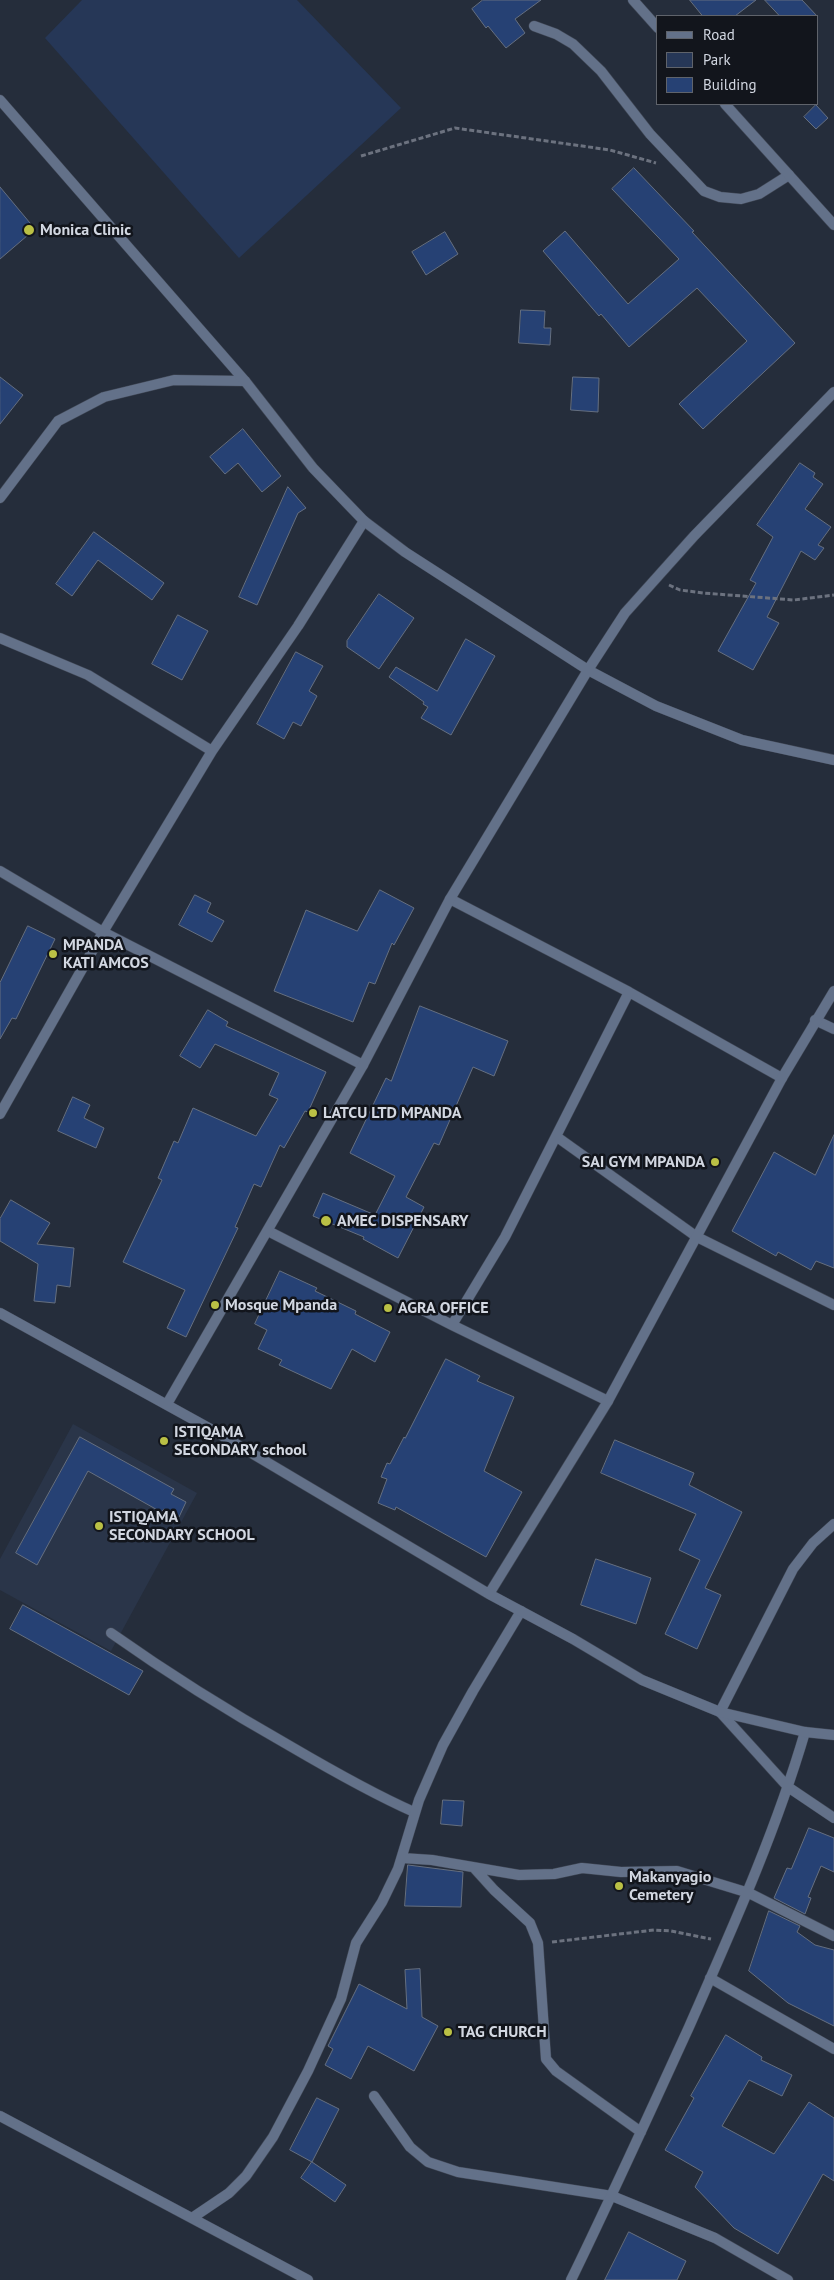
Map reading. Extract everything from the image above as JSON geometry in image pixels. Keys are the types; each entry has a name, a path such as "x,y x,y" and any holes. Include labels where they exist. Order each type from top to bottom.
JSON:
{"street":[{"path":"633,0 656,26"},
{"path":"534,26 556,34 573,44 601,71 650,134 704,191 720,197 741,200 759,194 789,175"},
{"path":"0,100 245,382 313,468 364,521 405,552 588,670 656,706 742,740 834,760"},
{"path":"726,105 834,226"},
{"path":"0,498 58,421 104,397 174,380 245,382"},
{"path":"167,1404 363,1065 450,899 588,670 625,613 694,536 834,392"},
{"path":"0,1114 103,932 212,751 298,626 364,521"},
{"path":"0,638 88,675 212,751"},
{"path":"0,871 103,932 363,1065"},
{"path":"450,899 629,992 782,1078"},
{"path":"489,1594 608,1401 782,1078 834,991"},
{"path":"452,1325 505,1237 629,992"},
{"path":"815,1020 834,1029"},
{"path":"557,1137 697,1237 834,1306"},
{"path":"268,1231 452,1325 608,1401"},
{"path":"0,1313 167,1404 489,1594 574,1639 642,1680 720,1712 805,1732 834,1735"},
{"path":"720,1712 793,1569 812,1543 834,1524"},
{"path":"192,2218 229,2193 246,2176 273,2136 308,2071 341,1999 356,1943 382,1902 402,1858 414,1812 457,1720 521,1611"},
{"path":"111,1633 217,1705 332,1772 377,1796 414,1812"},
{"path":"720,1712 788,1787 834,1818"},
{"path":"571,2280 612,2196 749,1893 788,1787 805,1732"},
{"path":"402,1858 432,1860 475,1869 536,1876 582,1868 621,1872 677,1871 749,1893 834,1936"},
{"path":"475,1869 494,1890 530,1923 538,1943 546,2059 556,2071 641,2132"},
{"path":"710,1978 834,2049"},
{"path":"374,2096 410,2147 428,2162 475,2175 612,2196 715,2238 788,2280"},
{"path":"0,2116 308,2280"}],"path":[{"path":"361,156 455,128 610,150 657,163"},
{"path":"655,579 680,590 703,593 794,600 834,595"},
{"path":"538,1943 584,1940 654,1930 671,1931 726,1943"}],"shaded area":[{"name":"ISTIQAMA SECONDARY SCHOOL","path":"73,1424 197,1493 111,1651 0,1590 0,1559"}],"green space":[{"path":"82,0 297,0 401,108 239,258 45,38"}],"building":[{"path":"483,0 541,0 515,19 525,33 506,48 488,26 486,28 472,9"},
{"path":"690,0 756,0 736,15 702,15"},
{"path":"765,0 802,0 816,15 779,15"},
{"path":"816,105 828,118 816,129 804,117"},
{"path":"634,168 694,231 692,232 795,343 703,429 679,404 747,341 697,288 629,347 601,314 599,316 543,251 565,231 628,304 679,259 612,189"},
{"path":"0,187 35,229 0,259"},
{"path":"445,232 458,254 426,275 412,252"},
{"path":"521,310 545,311 544,328 551,328 550,345 519,343"},
{"path":"0,377 23,395 0,424"},
{"path":"573,377 599,378 598,412 571,410"},
{"path":"243,429 281,476 262,492 238,463 225,474 210,457"},
{"path":"800,463 815,473 813,477 823,484 805,509 831,527 818,545 824,548 815,560 801,551 767,617 779,623 753,670 718,651 756,583 750,580 773,537 757,525"},
{"path":"288,487 306,508 298,513 257,605 239,597"},
{"path":"94,532 164,583 152,600 98,560 72,596 56,584"},
{"path":"379,594 414,618 379,669 347,647 347,641"},
{"path":"178,615 208,631 182,680 152,664"},
{"path":"466,639 495,656 451,735 421,718 428,707 423,704 424,702 389,677 396,667 437,691"},
{"path":"296,652 323,666 309,691 317,696 301,726 293,722 284,739 257,724"},
{"path":"380,890 414,908 394,945 392,943 375,984 369,982 353,1022 274,991 306,910 357,931"},
{"path":"195,895 211,903 207,912 224,921 212,942 179,925"},
{"path":"28,926 55,939 16,1019 12,1018 0,1039 0,983"},
{"path":"420,1006 508,1041 494,1076 473,1067 439,1145 434,1143 406,1197 424,1207 398,1258 363,1239 364,1237 313,1216 323,1193 375,1215 395,1176 350,1153 386,1078 391,1081"},
{"path":"208,1010 228,1022 226,1026 326,1072 308,1112 305,1111 284,1148 280,1145 261,1187 254,1184 235,1227 238,1228 186,1337 167,1328 185,1290 123,1262 162,1180 158,1178 174,1141 178,1143 193,1108 256,1136 278,1099 269,1095 279,1073 215,1044 200,1068 180,1056"},
{"path":"73,1097 90,1105 84,1118 104,1128 96,1148 58,1131"},
{"path":"834,1135 834,1268 816,1261 811,1270 778,1252 776,1256 732,1231 774,1152 815,1175"},
{"path":"11,1200 50,1223 37,1244 74,1248 70,1287 57,1285 55,1303 34,1301 38,1264 0,1241 0,1219"},
{"path":"280,1271 317,1288 315,1291 356,1311 355,1314 390,1332 375,1362 352,1349 331,1389 279,1365 282,1360 258,1349 267,1330 255,1324"},
{"path":"446,1359 480,1376 477,1381 514,1397 484,1471 522,1492 486,1557 396,1507 395,1510 378,1503 387,1479 381,1477 387,1463 390,1464 405,1438"},
{"path":"80,1437 174,1489 171,1494 186,1502 179,1517 164,1509 161,1512 88,1471 37,1565 16,1553"},
{"path":"615,1440 694,1473 689,1485 742,1512 705,1588 721,1595 697,1649 665,1634 700,1560 679,1550 696,1514 601,1473"},
{"path":"596,1559 651,1578 636,1624 581,1605"},
{"path":"23,1605 143,1671 129,1695 10,1629"},
{"path":"443,1800 464,1801 462,1826 441,1824"},
{"path":"809,1828 834,1838 834,1872 821,1866 808,1897 811,1898 805,1914 774,1898 787,1868 791,1869"},
{"path":"408,1865 463,1872 461,1907 405,1906"},
{"path":"769,1911 800,1926 797,1932 815,1945 834,1950 834,2026 788,2003 749,1971"},
{"path":"420,1969 422,2017 438,2026 414,2071 368,2046 351,2079 325,2065 333,2049 328,2046 359,1984 407,2009 405,1970"},
{"path":"726,2035 762,2057 761,2060 792,2075 782,2096 749,2080 722,2126 774,2154 809,2102 834,2118 834,2181 823,2174 778,2254 734,2228 695,2187 703,2172 665,2150 694,2098 691,2096"},
{"path":"317,2098 339,2109 312,2162 290,2150"},
{"path":"312,2162 346,2185 335,2202 301,2178"},
{"path":"629,2232 686,2261 677,2280 605,2280"}],"place":[{"name":"Monica Clinic","path":"29,230"},
{"name":"MPANDA KATI AMCOS","path":"53,954"},
{"name":"LATCU LTD MPANDA","path":"313,1113"},
{"name":"SAI GYM MPANDA","path":"715,1162"},
{"name":"AMEC DISPENSARY","path":"326,1221"},
{"name":"Mosque Mpanda","path":"215,1305"},
{"name":"AGRA OFFICE","path":"388,1308"},
{"name":"ISTIQAMA SECONDARY school","path":"164,1441"},
{"name":"ISTIQAMA SECONDARY SCHOOL","path":"99,1526"},
{"name":"Makanyagio Cemetery","path":"619,1886"},
{"name":"TAG CHURCH","path":"448,2032"}]}
